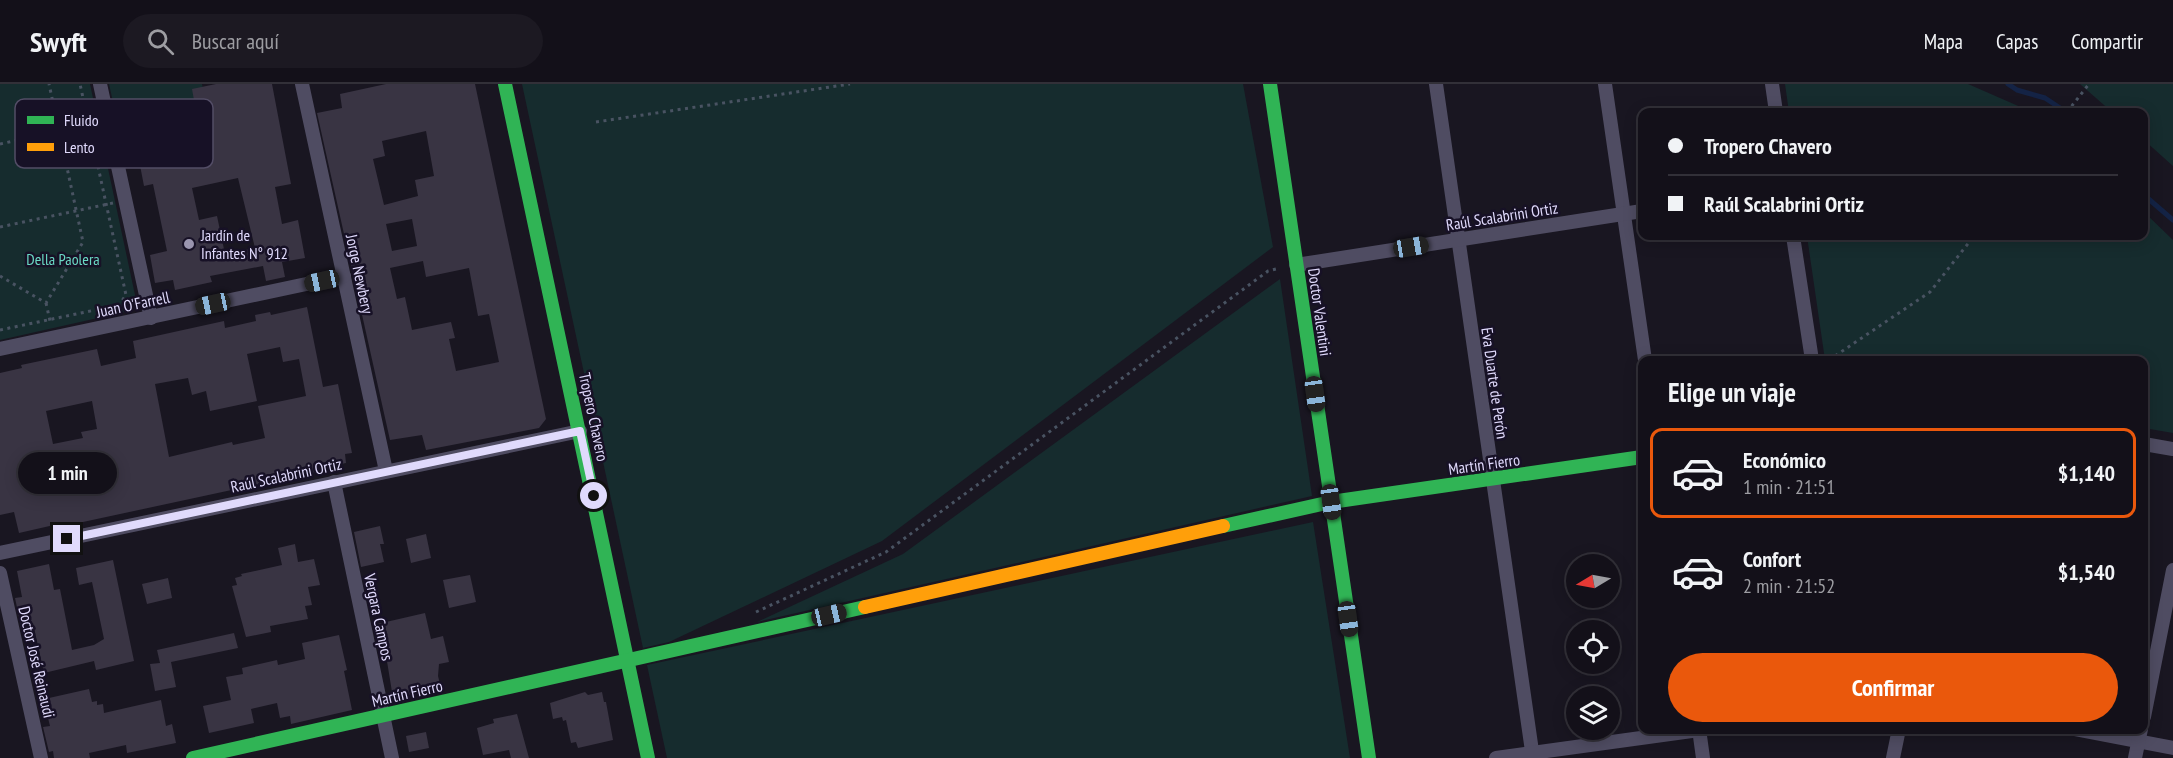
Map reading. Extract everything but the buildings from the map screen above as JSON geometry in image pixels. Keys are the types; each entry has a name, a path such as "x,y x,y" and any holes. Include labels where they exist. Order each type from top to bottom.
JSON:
{"street":[{"path":"100,84 103,99"},
{"name":"Jorge Newbery","path":"302,84 386,471"},
{"name":"Tropero Chavero","path":"505,84 648,758"},
{"name":"Doctor Valentini","path":"1270,84 1369,758"},
{"name":"Eva Duarte de Perón","path":"1436,84 1533,755"},
{"path":"1605,84 1644,356"},
{"path":"1772,84 1775,108"},
{"path":"119,168 151,318"},
{"name":"Raúl Scalabrini Ortiz","path":"1296,265 1638,212"},
{"path":"1794,240 1811,356"},
{"name":"Juan O'Farrell","path":"0,350 344,276"},
{"name":"Raúl Scalabrini Ortiz","path":"0,553 580,431"},
{"path":"2148,445 2173,449"},
{"name":"Martín Fierro","path":"193,758 1331,502 1638,458"},
{"name":"Vergara Campos","path":"334,482 392,758"},
{"path":"2148,697 2173,570"},
{"name":"Doctor José Reinaudi","path":"0,577 40,758"},
{"path":"1496,758 1533,755 1667,734"},
{"path":"1700,734 1703,758"},
{"path":"1893,758 1898,734"},
{"path":"2135,758 2140,735 2173,748"}],"path":[{"path":"49,84 52,99"},
{"path":"80,84 83,99"},
{"path":"596,122 850,84"},
{"path":"2070,108 2089,84"},
{"path":"0,144 15,141"},
{"path":"53,338 46,303 83,242 67,168"},
{"path":"0,330 119,305 126,295 98,168"},
{"path":"0,227 126,200"},
{"path":"1835,356 1930,292 1971,240"},
{"path":"756,611 886,552 1268,271 1296,265"},
{"path":"0,276 46,303"}],"green space":[{"name":"Della Paolera","path":"0,84 90,84 93,99 15,99 15,168 108,168 135,300 129,311 0,340"},
{"path":"109,84 202,84 205,99 112,99"},
{"path":"522,84 1243,84 1273,247 882,541 669,642 643,648"},
{"path":"1785,84 1968,84 2023,108 1788,108"},
{"path":"2080,84 2173,84 2173,166 2148,144 2148,108 2107,108"},
{"path":"2148,216 2173,240 2173,433 2148,429 2148,356 1824,356 1808,240 2148,240"},
{"path":"1280,279 1312,496 757,622 903,554"},
{"path":"1313,522 1350,758 667,758 647,665"}],"waterway":[{"path":"2008,84 2017,90 2045,98 2060,108"},
{"path":"2148,198 2173,220"}],"traffic: fast":[{"path":"505,84 648,758"},
{"path":"1270,84 1369,758"},
{"path":"1223,526 1331,502 1638,458"},
{"path":"193,758 865,607"}],"traffic: slow":[{"path":"865,607 1223,526"}],"place":[{"name":"Jardín de Infantes N° 912","path":"189,244"}],"route":[{"path":"67,539 580,431 594,496"}]}
